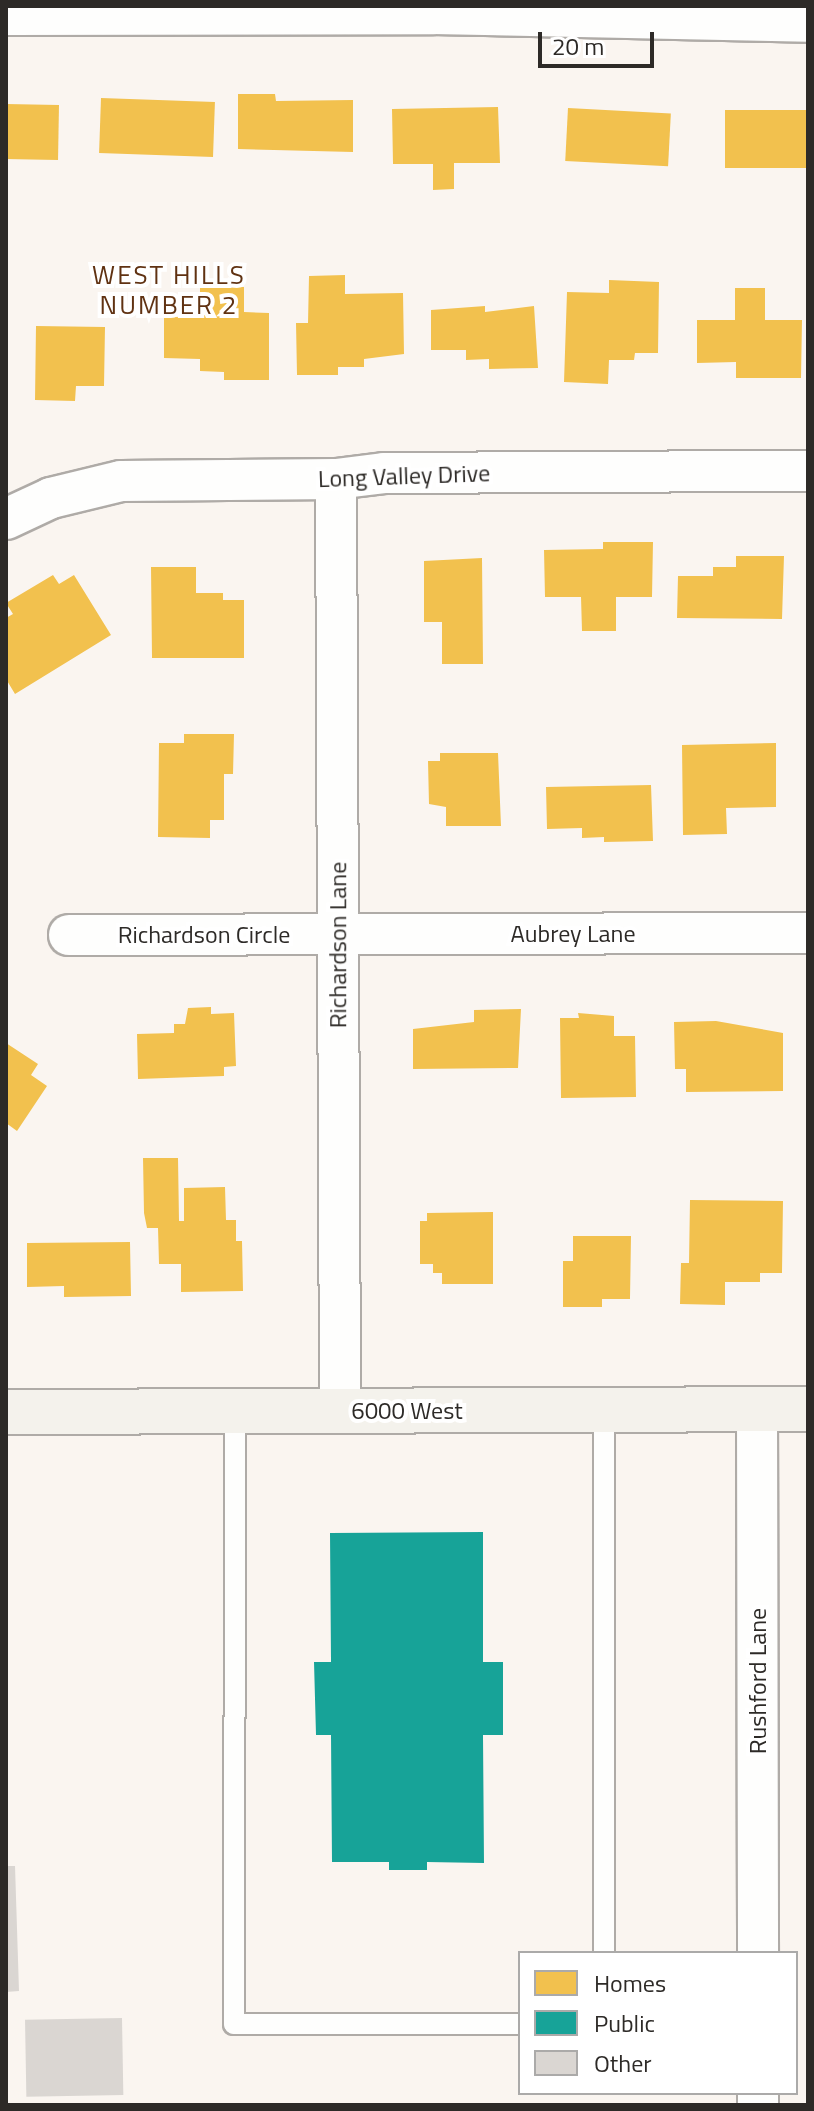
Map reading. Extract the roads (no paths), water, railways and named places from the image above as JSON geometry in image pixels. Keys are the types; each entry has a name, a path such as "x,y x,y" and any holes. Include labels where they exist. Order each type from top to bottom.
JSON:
{"street":[{"path":"11,12 433,10 808,22"},
{"name":"Long Valley Drive","path":"6,519 51,498 121,481 336,479 384,473 808,471"},
{"name":"Richardson Lane","path":"336,479 340,1411"},
{"name":"Aubrey Lane","path":"338,935 808,933"},
{"name":"Richardson Circle","path":"69,935 338,935"},
{"name":"Rushford Lane","path":"757,1409 758,1951"},
{"name":"6000 West","path":"6,1412 808,1409"}],"lane":[{"path":"604,1410 604,1951"},
{"path":"235,1411 234,2024 518,2024"}],"district":[{"name":"WEST HILLS NUMBER 2","path":"169,290"}]}
